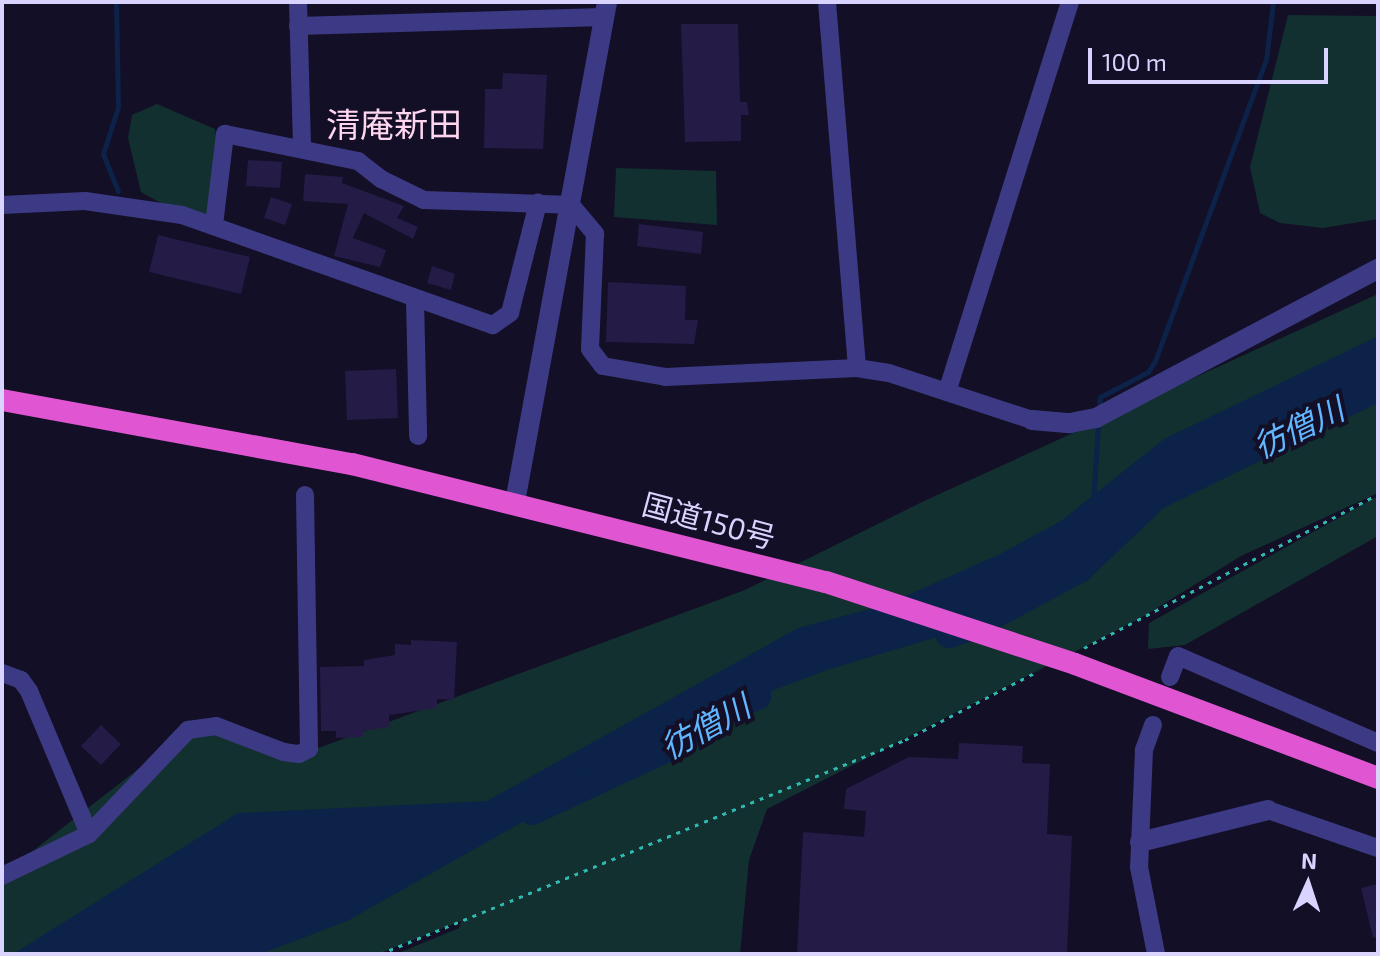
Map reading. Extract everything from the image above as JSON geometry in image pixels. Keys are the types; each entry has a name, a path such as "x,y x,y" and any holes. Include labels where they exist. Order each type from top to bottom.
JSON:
{"highway":[{"name":"国道150号","path":"2,400 165,426 515,502 826,582 1073,659 1378,778"}],"street":[{"path":"298,2 302,147"},
{"path":"827,2 857,368"},
{"path":"947,392 1070,2"},
{"path":"298,26 606,10 515,502"},
{"path":"214,225 225,134 302,147 358,161 381,179 424,200 571,205 595,234 590,349 603,366 666,377 857,368 947,392 1032,420 1070,423 1096,418 1378,269"},
{"path":"2,205 85,201 136,206 214,225 493,325 510,313 538,203"},
{"path":"415,299 418,436"},
{"path":"2,876 89,834 188,730 216,726 284,752 299,754 309,749 305,495"},
{"path":"1170,677 1178,656 1378,743"},
{"path":"2,673 21,680 29,691 89,834"},
{"path":"1153,725 1144,750 1140,842 1144,902 1156,954"},
{"path":"1140,842 1268,810 1378,848"}],"path":[{"path":"1073,659 1378,494"},
{"path":"380,954 905,740 1043,669"}],"green space":[{"path":"1288,15 1378,16 1378,219 1323,228 1280,223 1260,213 1250,167"},
{"path":"157,104 215,129 221,170 214,225 182,215 141,192 128,138 132,115"},
{"path":"616,168 716,171 717,225 614,217"},
{"path":"1378,294 1378,493 1241,556 1139,619 767,809 749,860 740,954 396,954 459,928 461,921 378,954 2,954 2,875 188,730 313,750 745,590 924,501"},
{"path":"1378,496 1378,536 1185,645 1148,649 1149,623"}],"water":[{"path":"1378,336 1378,403 1123,528 971,627 830,669 721,710 347,921 261,954 13,954 238,813 487,801 798,628 885,605 1000,554 1061,521 1164,439"}],"building":[{"path":"681,24 738,24 740,102 747,102 749,115 741,115 741,141 685,142"},
{"path":"503,73 547,75 543,149 484,148 485,89 502,89"},
{"path":"248,160 282,162 280,188 246,186"},
{"path":"305,174 343,177 342,183 404,206 397,218 418,227 413,239 364,213 353,238 386,250 380,267 334,256 348,204 303,201"},
{"path":"271,197 292,204 285,225 264,218"},
{"path":"639,224 703,232 701,254 637,246"},
{"path":"158,235 250,257 241,294 149,272"},
{"path":"432,266 455,274 451,290 427,283"},
{"path":"608,282 686,286 685,320 698,320 694,344 606,342"},
{"path":"396,369 398,418 347,420 345,371"},
{"path":"411,640 457,642 454,700 437,699 437,708 389,715 389,727 363,731 363,737 336,738 336,731 321,731 320,667 364,666 364,660 395,655 395,644 411,645"},
{"path":"101,725 121,744 101,765 81,746"},
{"path":"959,743 1023,746 1022,763 1050,764 1047,834 1072,836 1067,954 797,954 803,832 864,837 866,811 844,809 846,789 909,757 958,759"},
{"path":"1378,884 1378,937 1373,938 1361,888"}],"waterway":[{"path":"116,2 118,107 103,154 118,191"},
{"path":"1099,410 1100,397 1148,372 1155,361 1266,60 1273,2"},
{"path":"1093,502 1098,424"},
{"name":"彷僧川","path":"949,634 971,627 1079,569 1149,503"},
{"path":"1090,544 1090,559"},
{"name":"彷僧川","path":"532,811 678,743 721,710 757,696"}],"district":[{"name":"清庵新田","path":"394,124"}]}
